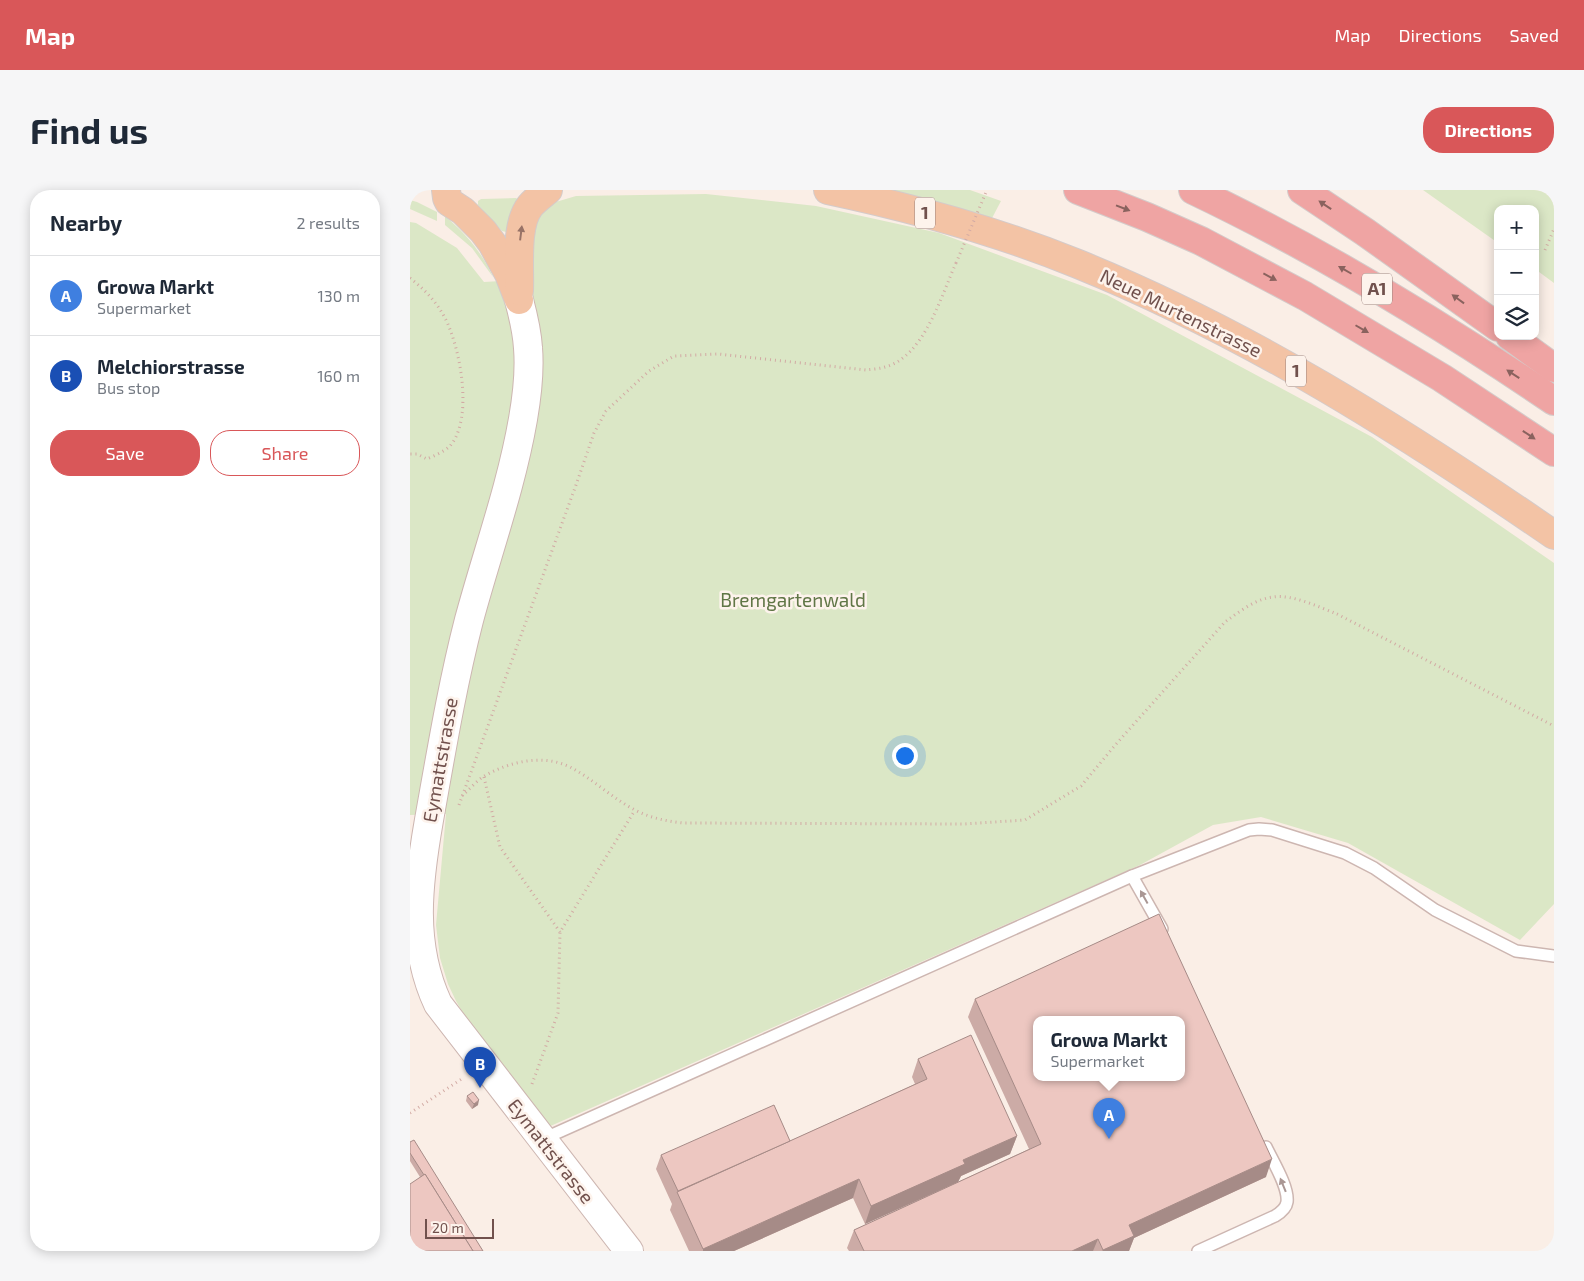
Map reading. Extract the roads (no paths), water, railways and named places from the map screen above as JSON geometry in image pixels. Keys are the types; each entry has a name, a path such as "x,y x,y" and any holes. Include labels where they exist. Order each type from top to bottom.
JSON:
{"highway":[{"name":"A1","path":"1078,190 1201,241 1305,296 1442,378 1554,452"},
{"name":"A1","path":"1193,190 1282,235 1395,299 1554,401"},
{"path":"1302,190 1372,237 1494,324"},
{"path":"1516,340 1554,368"}],"main road":[{"path":"446,190 449,202 463,211 492,243 509,274 519,300"},
{"path":"519,300 520,236 523,218 530,206 548,190"},
{"name":"Neue Murtenstrasse","path":"828,190 962,223 1019,242 1077,263 1181,310 1244,342 1351,402 1455,468 1554,535"}],"street":[{"name":"Eymattstrasse","path":"519,300 525,323 528,355 527,390 521,432 506,495 469,620 449,706 423,849 417,935 424,976 438,1004 629,1251"}],"lane":[{"path":"542,1140 1132,876 1249,830 1272,830 1345,854 1374,868 1435,910 1516,951 1554,956"},
{"path":"1132,876 1165,937"},
{"path":"1198,1251 1284,1210 1287,1204 1285,1188 1261,1136"}],"place":[{"name":"Melchiorstrasse","path":"480,1088"},
{"name":"Growa Markt","path":"1109,1139"}],"park label":[{"name":"Bremgartenwald","path":"793,600"}]}
